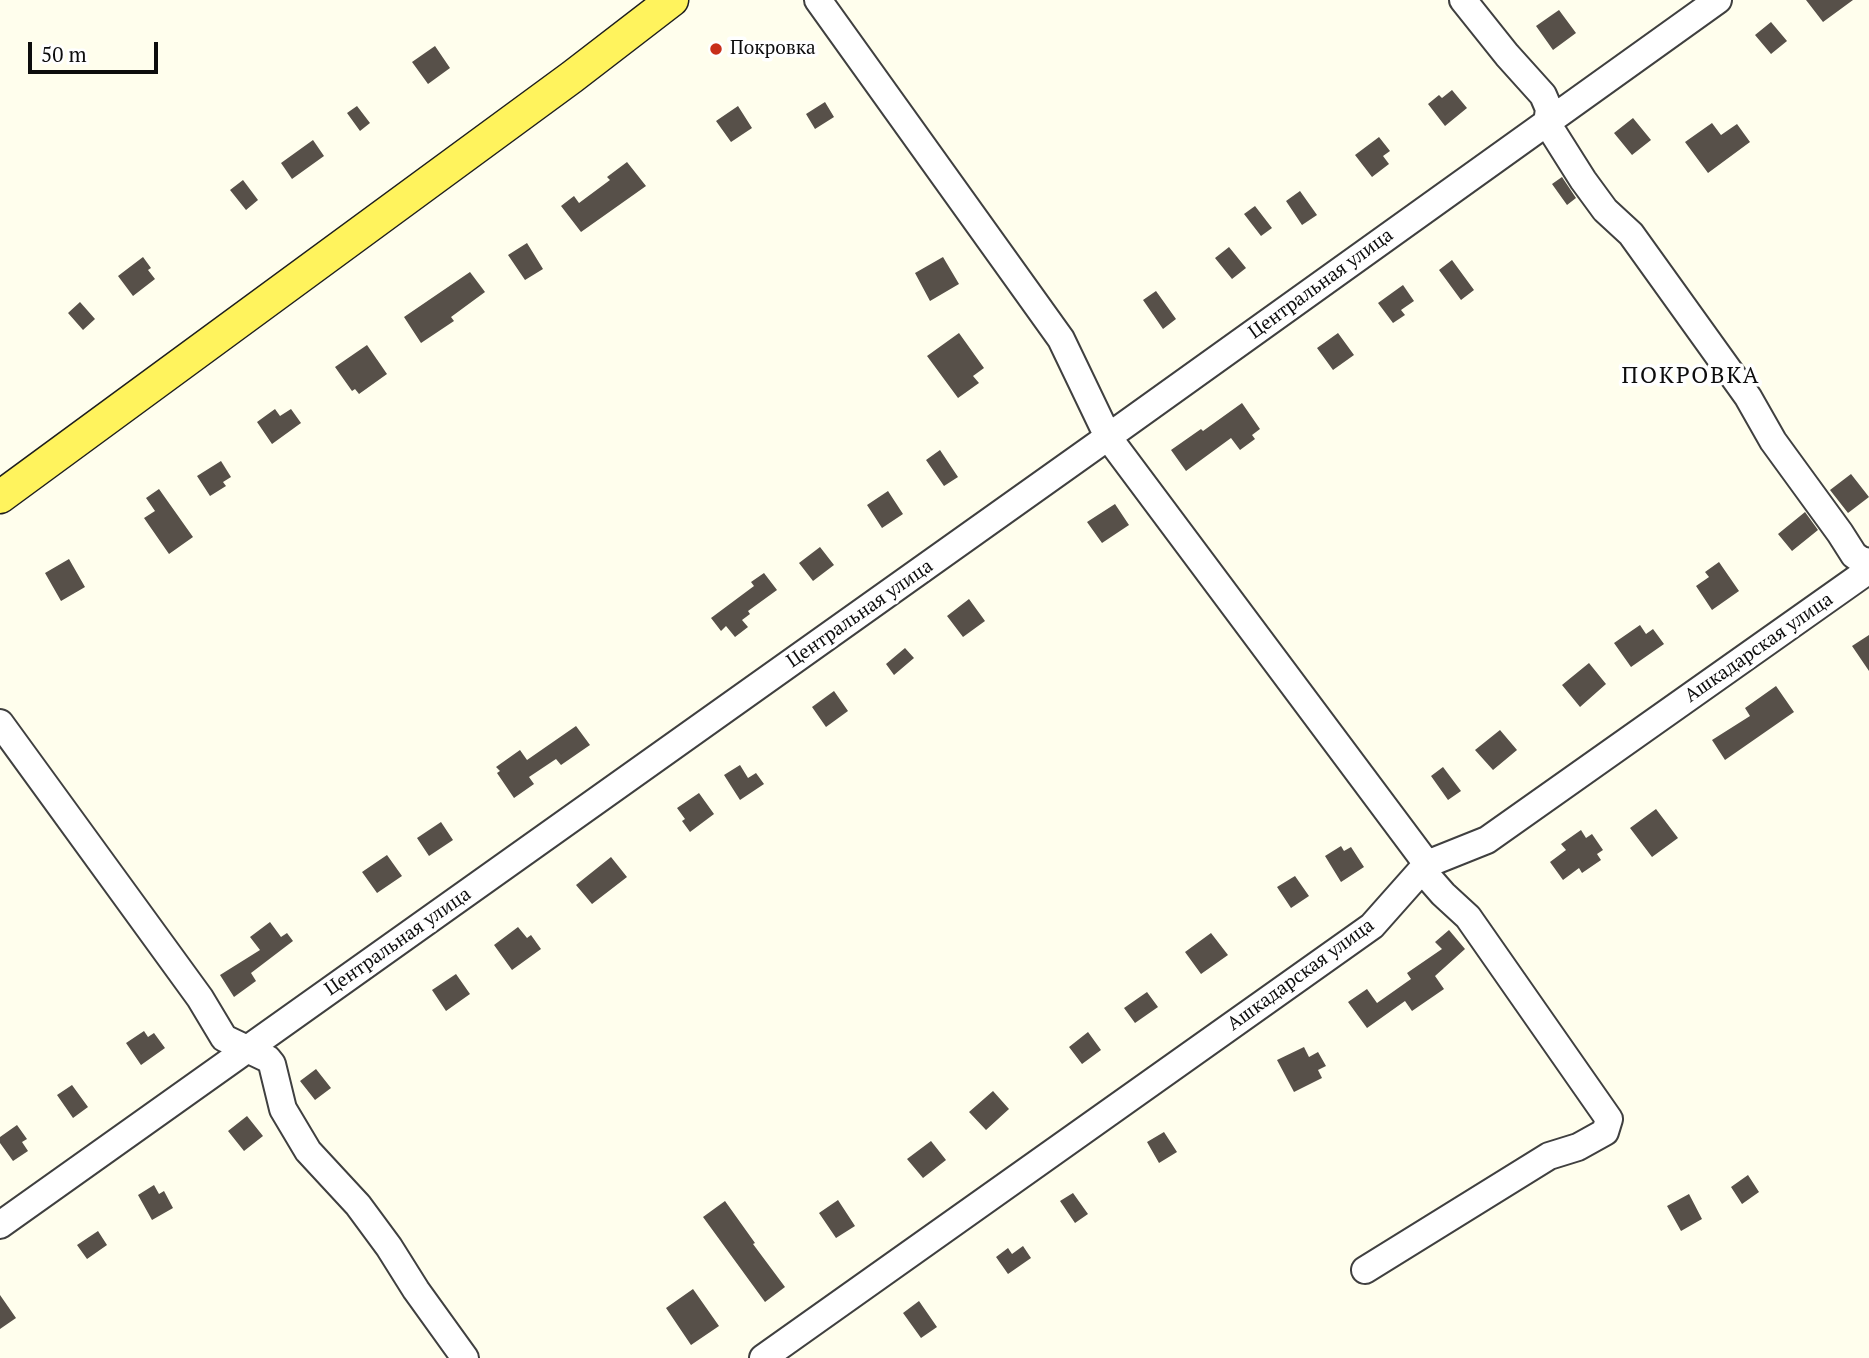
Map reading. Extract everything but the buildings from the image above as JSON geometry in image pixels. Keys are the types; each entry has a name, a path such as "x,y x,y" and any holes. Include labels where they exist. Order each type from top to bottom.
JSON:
{"main road":[{"path":"0,497 572,77 672,0"}],"street":[{"path":"819,0 1061,338 1108,437 1443,894 1468,917 1609,1119 1605,1132 1578,1147 1549,1156 1365,1270"},
{"path":"1463,0 1507,55 1543,94 1549,109 1547,122 1583,180 1605,210 1631,234 1748,397 1773,441 1854,555 1869,562"},
{"name":"Центральная улица","path":"0,1225 1718,0"},
{"name":"Ашкадарская улица","path":"763,1358 1372,926 1425,867 1487,840 1869,570"},
{"path":"0,723 200,998 224,1038 268,1059 272,1064 283,1108 308,1151 358,1205 465,1358"}],"place":[{"name":"Покровка","path":"716,49"}],"district":[{"name":"ПОКРОВКА","path":"1691,376"}]}
